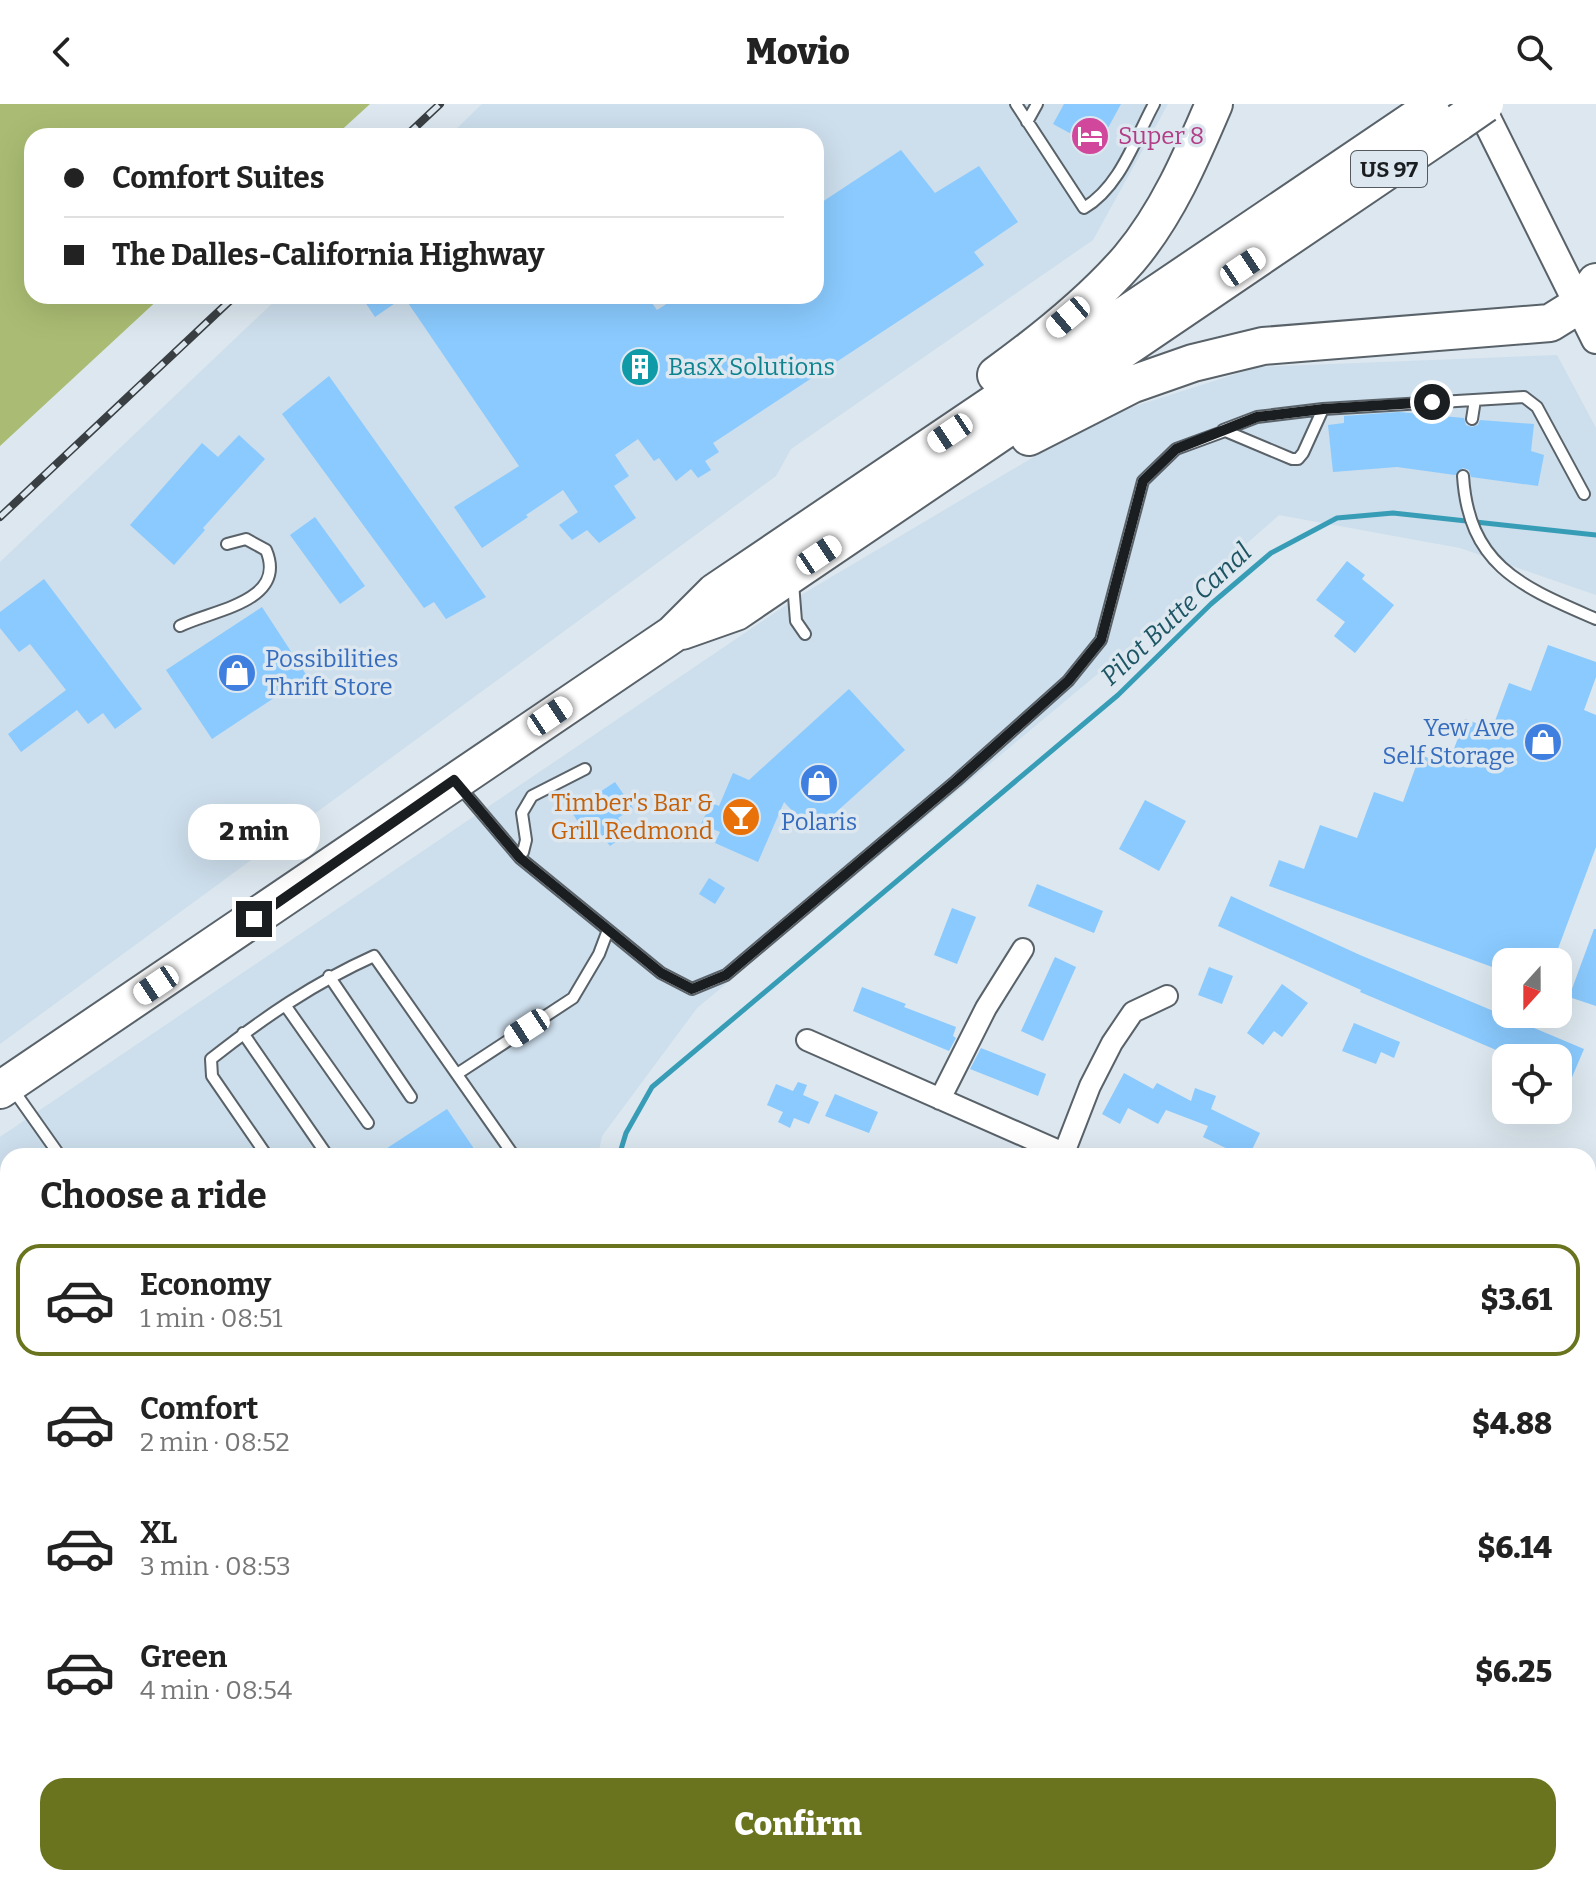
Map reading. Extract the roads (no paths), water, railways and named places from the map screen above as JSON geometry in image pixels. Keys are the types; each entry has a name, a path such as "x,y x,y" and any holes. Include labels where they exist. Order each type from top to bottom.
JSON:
{"highway":[{"path":"784,562 831,494 1022,356 1092,298 1130,258 1165,206 1214,104"},
{"name":"US 97","path":"5,1084 673,634 736,612 784,562 1465,108"},
{"name":"US 97","path":"784,562 915,489 1465,108"},
{"path":"915,489 983,462 1077,410 1133,384 1193,363 1263,346 1550,323 1588,293"}],"main road":[{"path":"1465,108 1588,293 1596,339"}],"street":[{"path":"940,1099 986,1008 1023,949"},
{"path":"1069,1148 1090,1086 1119,1032 1133,1012 1167,996"},
{"path":"807,1040 1053,1148"}],"lane":[{"path":"1016,104 1084,208 1100,199 1117,175 1154,104"},
{"path":"1027,122 1037,104"},
{"path":"454,780 516,853 661,973 692,989 726,975 956,781 1068,681 1101,640 1143,481 1176,449 1257,417 1323,409 1524,397 1532,401 1584,494"},
{"path":"1472,419 1475,400"},
{"path":"1225,431 1298,459 1323,409"},
{"path":"1463,476 1464,501 1495,563 1535,592 1596,619"},
{"path":"180,626 239,604 268,580 271,568 266,550 246,539 227,544"},
{"path":"784,562 796,621 805,634"},
{"path":"516,853 523,852 526,840 522,813 532,796 585,769"},
{"path":"457,1074 573,998 599,954 608,930"},
{"path":"262,1148 212,1076 211,1059 243,1033 329,976 374,956 508,1148"},
{"path":"329,976 411,1097"},
{"path":"285,1005 368,1123"},
{"path":"243,1033 322,1148"},
{"path":"5,1084 54,1148"}],"waterway":[{"name":"Pilot Butte Canal","path":"621,1148 626,1133 652,1087 1118,695 1211,604 1271,553 1337,518 1393,513 1596,535"}],"railway":[{"path":"414,128 440,104"},
{"path":"0,517 226,304"}],"place":[{"name":"Super 8","path":"1090,136"},
{"name":"BasX Solutions","path":"640,367"},
{"name":"Possibilities Thrift Store","path":"237,673"},
{"name":"Yew Ave Self Storage","path":"1543,742"},
{"name":"Polaris","path":"819,783"},
{"name":"Timber's Bar & Grill Redmond","path":"741,817"}]}
